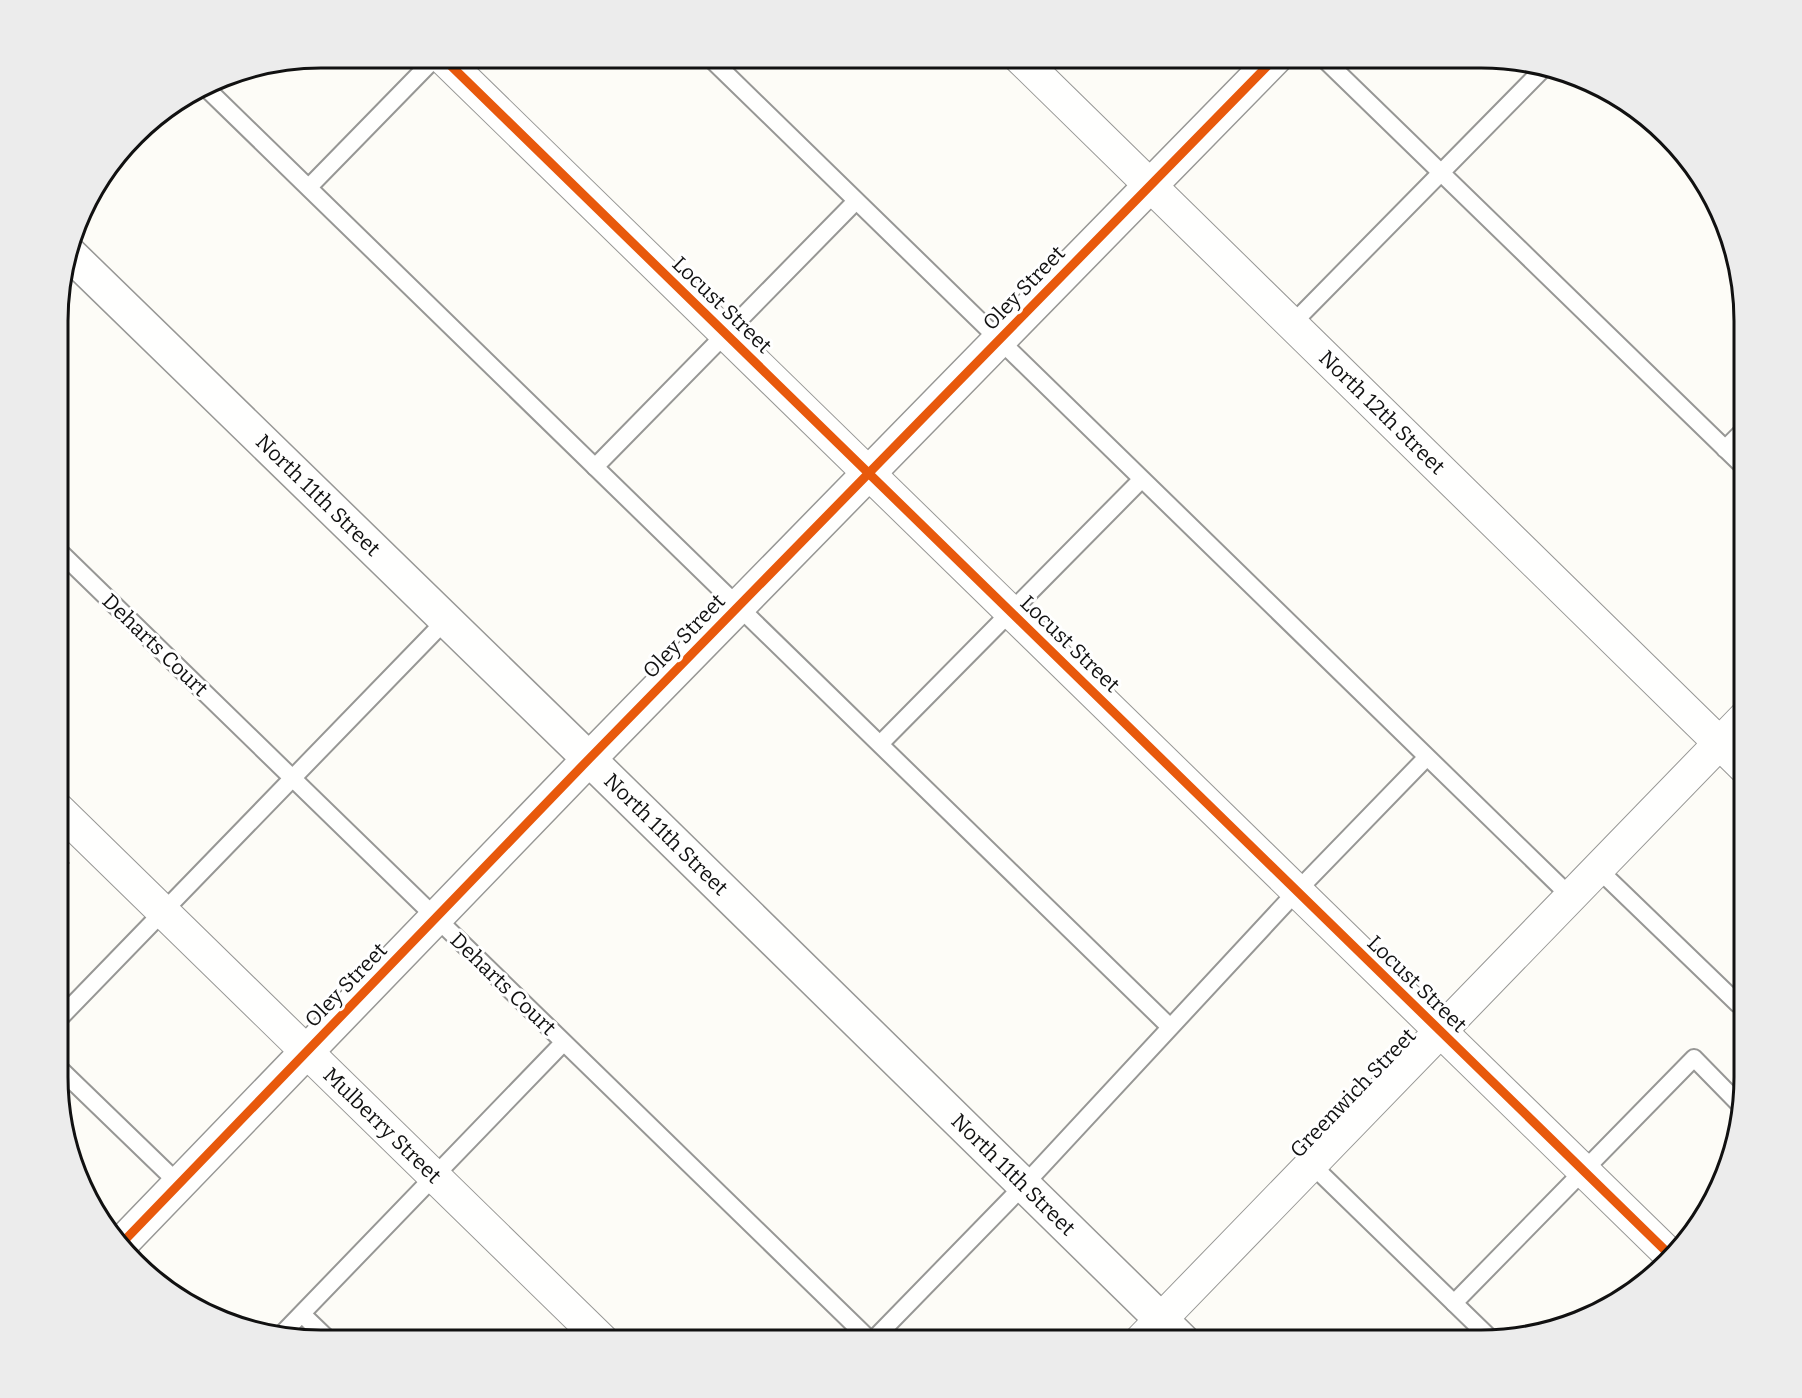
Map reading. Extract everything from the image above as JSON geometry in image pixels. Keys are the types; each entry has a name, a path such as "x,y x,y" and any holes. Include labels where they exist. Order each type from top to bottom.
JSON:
{"street":[{"name":"Locust Street","path":"453,68 1666,1251"},
{"name":"North 12th Street","path":"1030,68 1734,757"},
{"name":"Oley Street","path":"126,1239 589,759 1264,68"},
{"name":"North 11th Street","path":"75,259 1024,1184 1157,1330"},
{"name":"Greenwich Street","path":"1165,1330 1311,1164 1734,728"},
{"name":"Mulberry Street","path":"68,819 592,1330"}],"lane":[{"path":"309,188 425,68"},
{"path":"720,68 1570,896"},
{"path":"1333,68 1734,458"},
{"path":"1292,324 1538,74"},
{"path":"211,93 1170,1027"},
{"path":"595,467 856,201"},
{"path":"1725,449 1734,440"},
{"path":"880,744 1141,480"},
{"name":"Deharts Court","path":"68,560 435,919 861,1330"},
{"path":"68,1010 446,620"},
{"path":"883,1330 1024,1184 1297,891 1426,758"},
{"path":"1598,868 1734,1000"},
{"path":"288,1328 563,1043"},
{"path":"1454,1303 1694,1058 1733,1098"},
{"path":"68,1077 179,1184"},
{"path":"1311,1164 1482,1330"},
{"path":"302,1314 319,1330"}],"cycle path":[{"path":"453,68 1666,1251"},
{"path":"126,1239 589,759 1265,68"}]}
